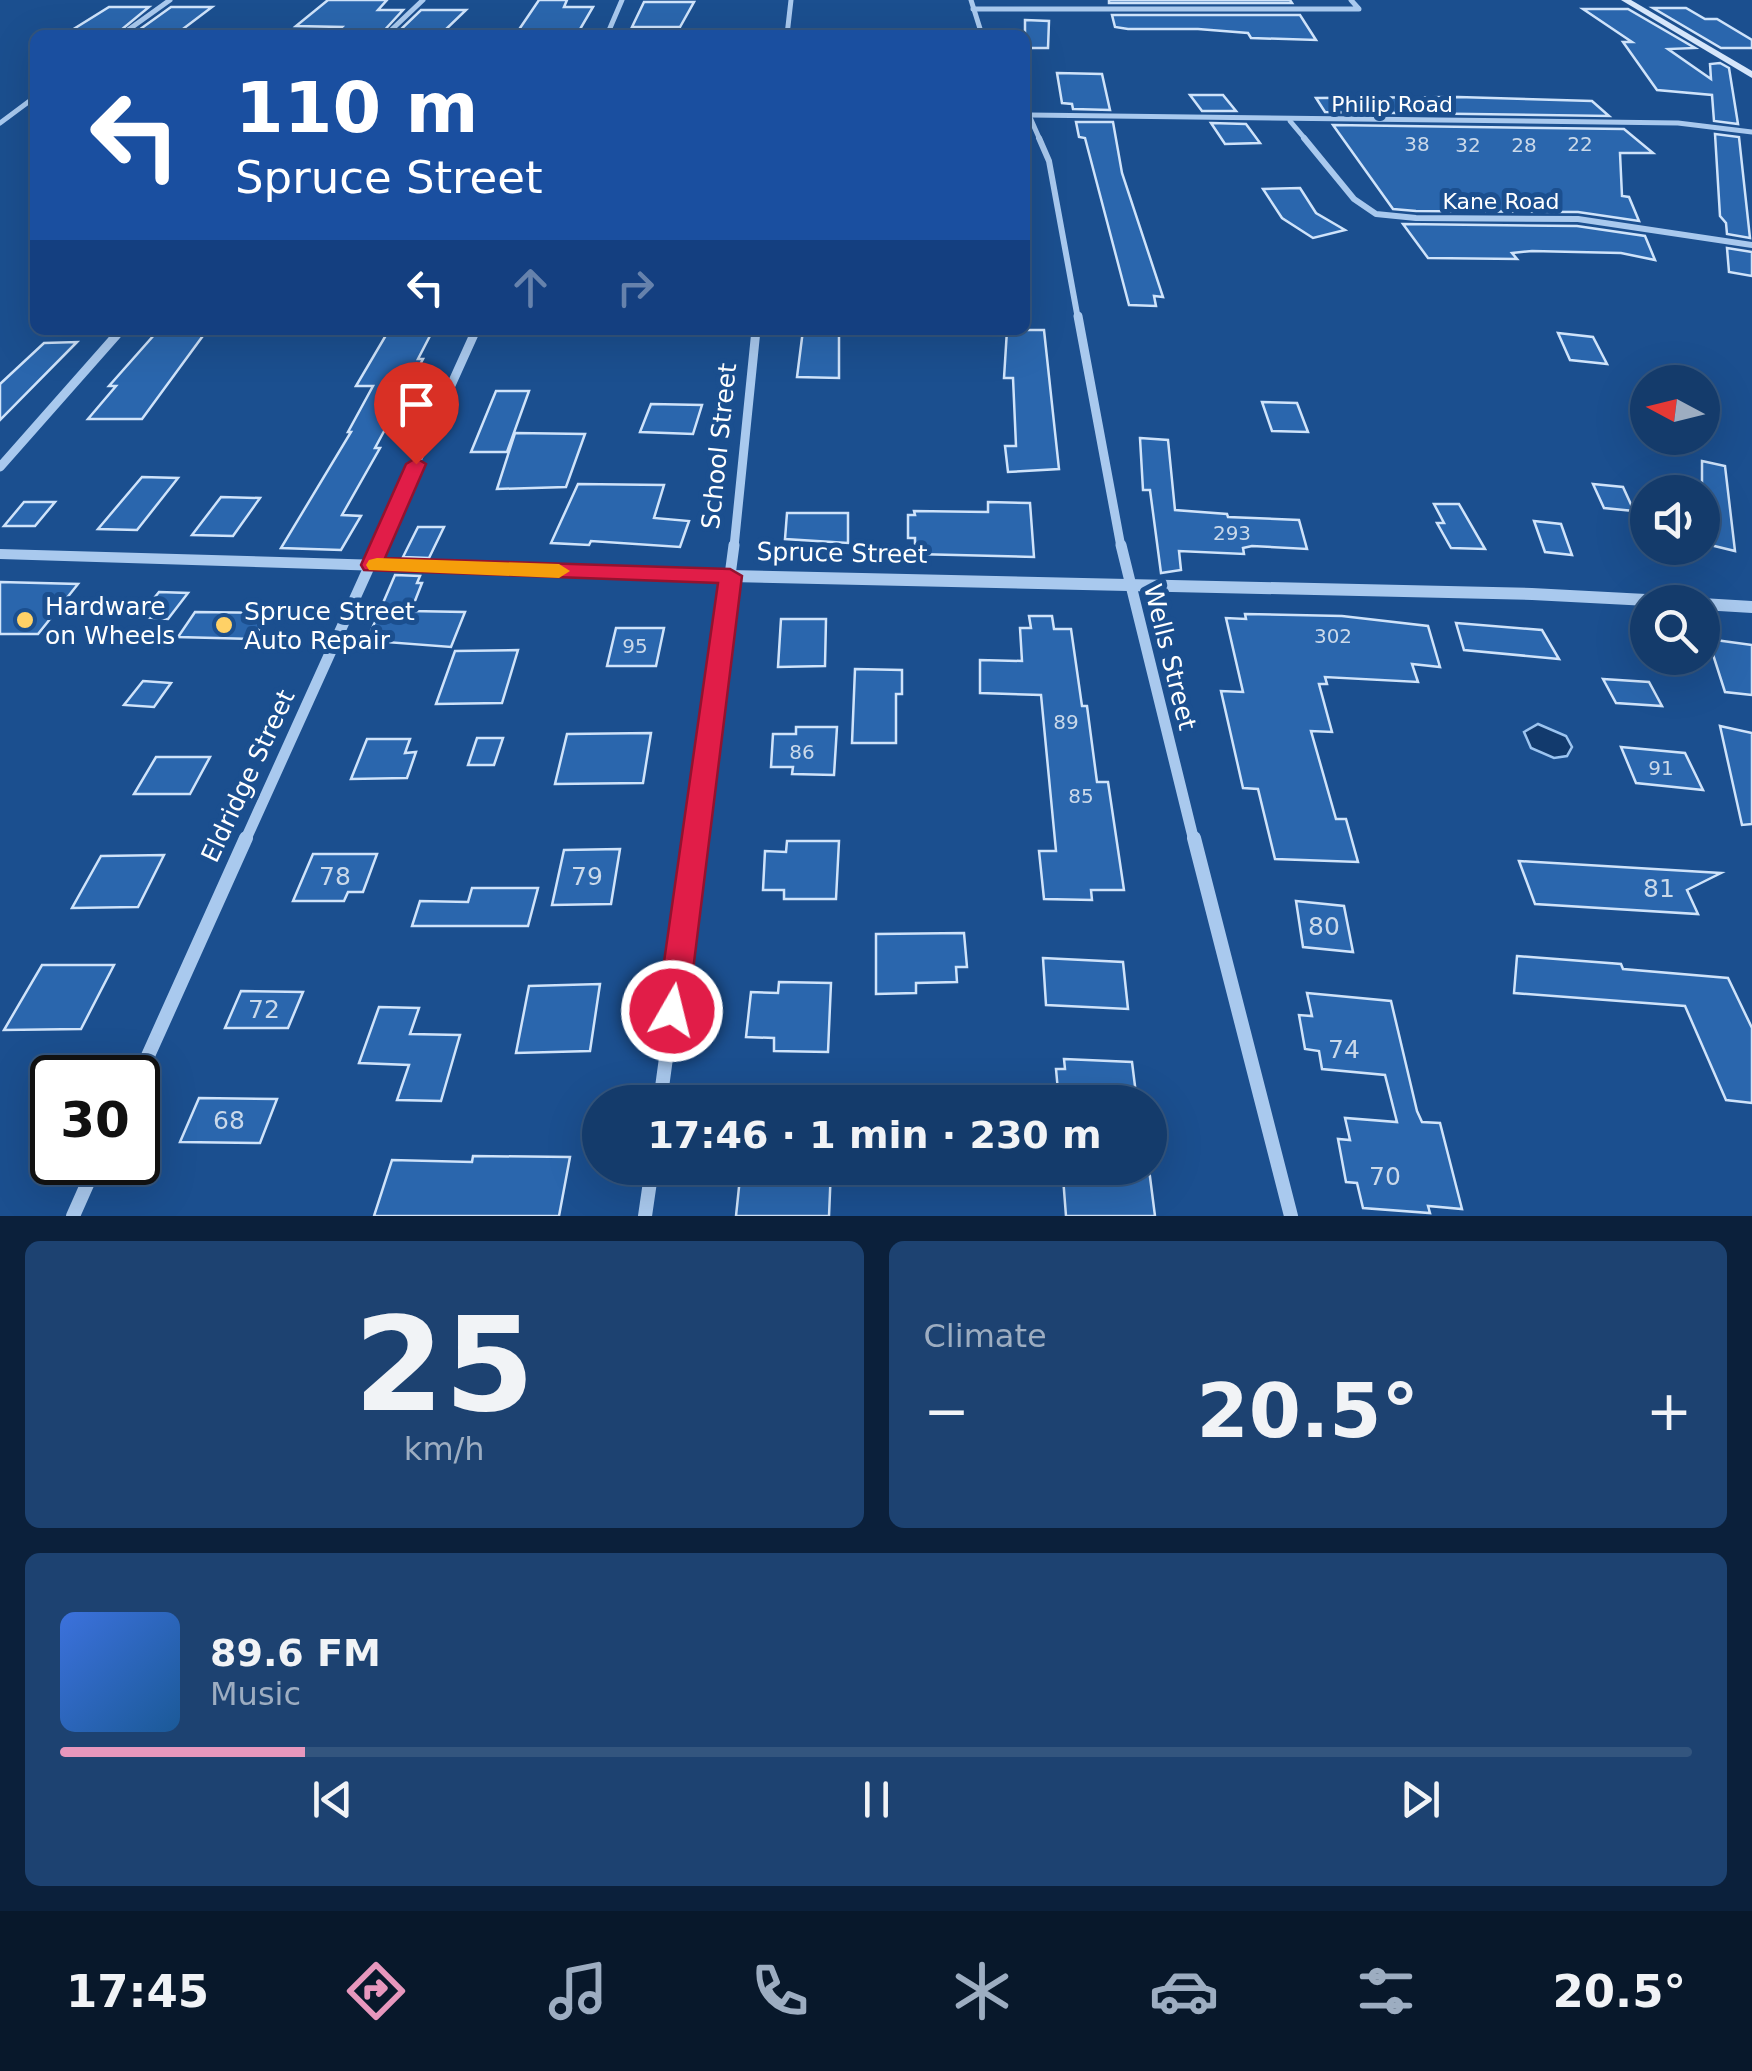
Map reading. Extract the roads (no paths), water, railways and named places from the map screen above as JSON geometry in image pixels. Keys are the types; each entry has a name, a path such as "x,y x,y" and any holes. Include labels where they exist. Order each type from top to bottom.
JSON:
{"main road":[{"path":"1625,0 1752,76"}],"street":[{"path":"128,30 170,0"},
{"path":"391,30 424,0"},
{"path":"609,30 622,0"},
{"path":"788,30 791,0"},
{"path":"971,0 980,30"},
{"path":"973,9 1359,9 1351,0"},
{"path":"0,122 30,101"},
{"name":"Philip Road","path":"1030,110 1290,121 1678,124 1752,132"},
{"name":"Wells Street","path":"1030,115 1049,161 1128,584 1290,1216"},
{"name":"Kane Road","path":"1290,121 1354,199 1376,214 1416,218 1578,219 1752,245"},
{"path":"0,467 117,335"},
{"name":"Eldridge Street","path":"148,1055 474,335"},
{"name":"School Street","path":"662,1085 730,576 755,335"},
{"name":"Spruce Street","path":"0,554 1630,599"},
{"path":"1720,605 1752,607"},
{"path":"73,1216 87,1185"},
{"path":"645,1216 650,1185"}],"water":[{"path":"1538,724 1566,736 1572,747 1567,756 1554,758 1531,748 1524,732"}],"place":[{"name":"Hardware on Wheels","path":"25,620"},
{"name":"Spruce Street Auto Repair","path":"224,625"}]}
